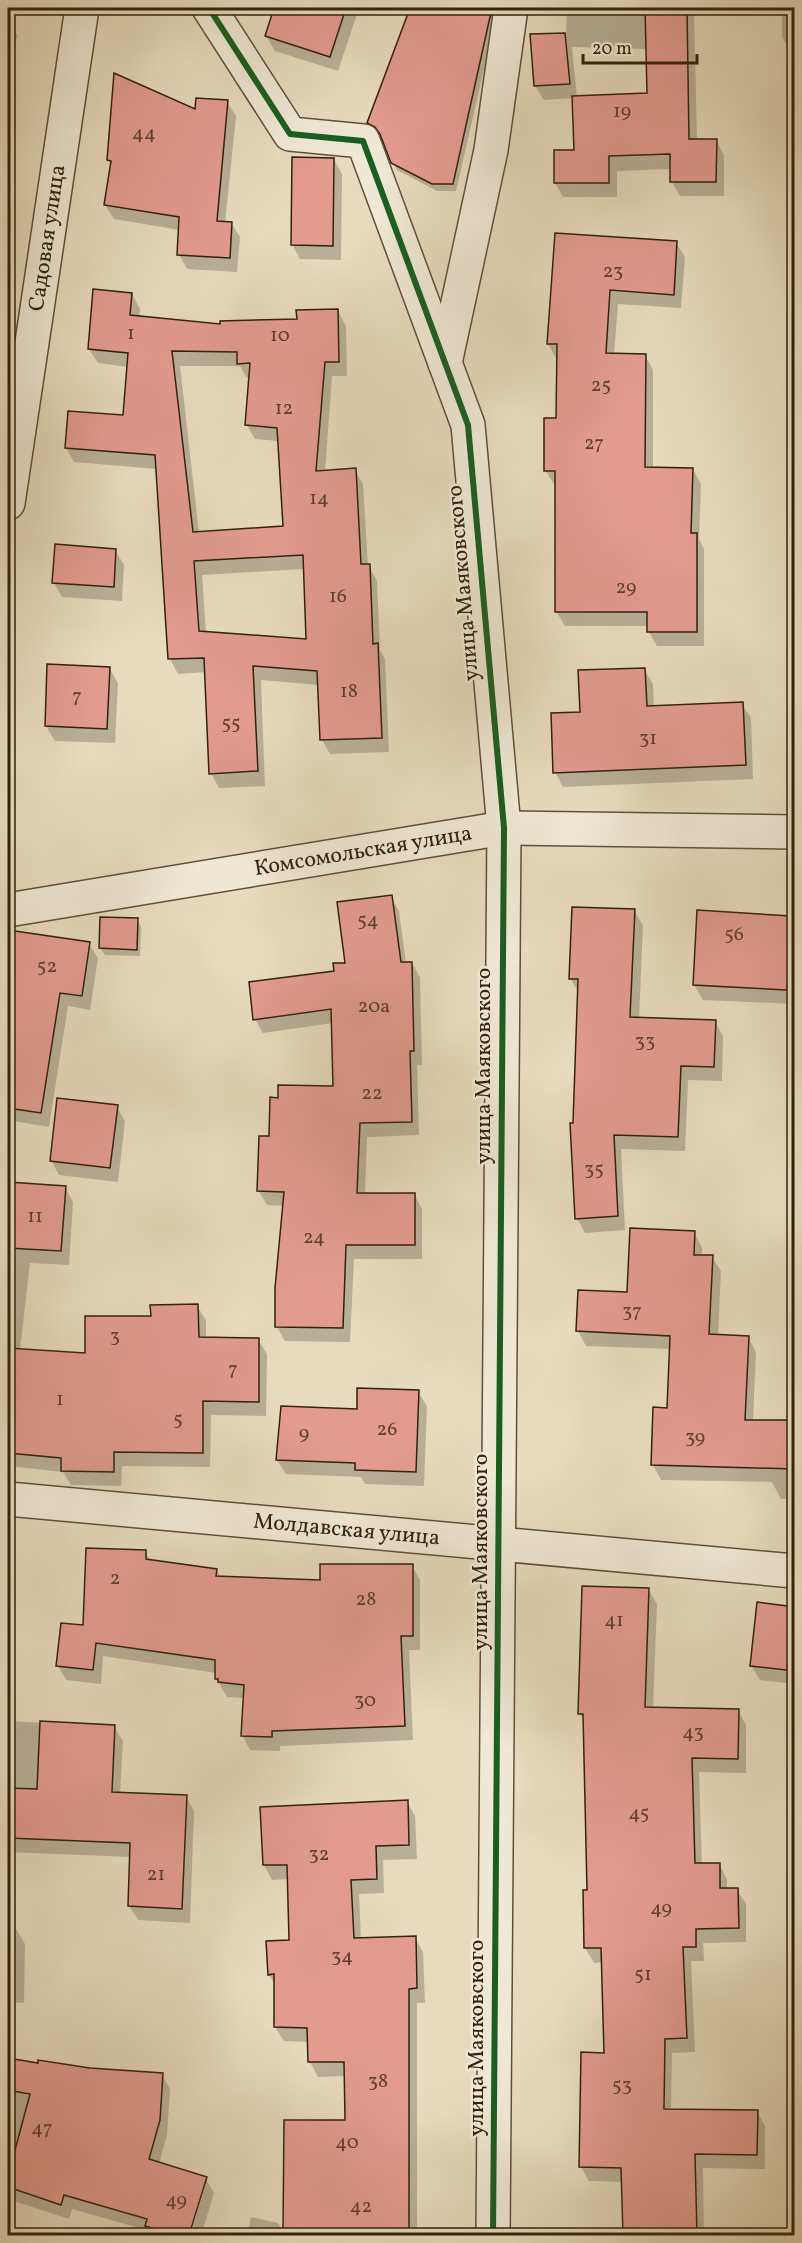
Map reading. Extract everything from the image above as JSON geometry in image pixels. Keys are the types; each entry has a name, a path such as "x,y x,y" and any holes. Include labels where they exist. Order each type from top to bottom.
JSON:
{"street":[{"name":"Садовая улица","path":"8,503 82,8"},
{"name":"улица Маяковского","path":"209,8 290,134 363,141 468,425 504,828 493,2235"},
{"path":"445,363 491,150 511,8"},
{"name":"Комсомольская улица","path":"8,910 504,828 795,832"},
{"name":"Молдавская улица","path":"8,1499 795,1571"}],"building":[{"path":"274,8 346,8 330,57 265,36"},
{"path":"410,8 492,8 453,184 432,184 391,163 380,134 375,127 367,123"},
{"path":"645,8 687,8 689,139 717,139 716,182 670,182 670,154 609,156 609,183 554,183 554,150 574,150 572,96 647,93"},
{"path":"565,33 570,84 534,86 530,34"},
{"path":"114,73 195,109 196,98 228,100 217,221 232,222 230,258 177,255 179,217 104,205 111,161 107,160"},
{"path":"292,157 334,158 333,246 291,245"},
{"path":"555,233 677,241 674,295 610,290 606,353 646,354 645,467 693,468 691,533 697,533 697,632 647,632 647,612 555,612 555,471 544,471 544,418 556,418 557,344 547,344"},
{"path":"93,289 132,293 130,315 220,324 220,321 297,319 296,310 338,309 339,362 325,362 316,471 356,468 361,564 370,564 373,644 378,643 382,738 320,740 317,671 253,666 258,771 209,774 204,658 168,659 155,455 65,448 68,411 123,415 128,353 88,349","holes":["172,351 237,352 237,364 250,363 245,425 277,428 283,526 193,532","303,555 306,639 199,631 194,561"]},
{"path":"55,544 116,549 114,587 52,583"},
{"path":"47,664 110,667 107,729 45,726"},
{"path":"645,668 647,706 743,702 746,765 553,773 551,713 580,712 578,670"},
{"path":"392,895 401,962 412,962 414,1051 410,1051 412,1122 360,1123 357,1193 415,1193 415,1245 346,1245 343,1328 275,1327 275,1288 284,1192 257,1191 259,1136 269,1136 270,1097 278,1098 278,1085 333,1086 331,1009 253,1020 249,982 334,971 333,963 345,963 337,902"},
{"path":"572,907 635,909 630,1017 716,1020 714,1067 681,1066 678,1137 614,1135 618,1216 575,1219 570,1123 573,1123 578,979 569,979"},
{"path":"697,910 791,916 787,990 693,985"},
{"path":"100,917 138,918 137,950 99,948"},
{"path":"8,930 90,942 82,996 60,993 41,1113 8,1108"},
{"path":"57,1098 118,1105 110,1168 50,1161"},
{"path":"8,1182 66,1186 61,1251 8,1248"},
{"path":"630,1228 695,1231 694,1255 713,1255 709,1334 749,1336 745,1420 795,1420 795,1469 651,1465 653,1407 667,1408 670,1336 576,1331 578,1290 627,1292"},
{"path":"198,1304 199,1337 259,1338 259,1402 203,1401 203,1453 114,1452 114,1472 61,1471 61,1458 8,1453 8,1348 85,1353 85,1316 151,1316 150,1305"},
{"path":"357,1388 419,1390 416,1472 355,1470 355,1463 276,1460 281,1406 357,1409"},
{"path":"86,1548 146,1550 146,1559 217,1569 216,1576 320,1580 320,1564 413,1564 413,1636 401,1636 405,1726 272,1731 272,1737 241,1736 244,1685 218,1682 218,1679 215,1679 215,1660 96,1643 93,1670 56,1666 61,1623 83,1625"},
{"path":"582,1586 649,1588 645,1707 739,1709 738,1759 692,1758 695,1863 720,1863 720,1888 738,1888 739,1928 696,1929 696,1947 683,1947 687,2038 665,2039 664,2109 758,2110 757,2155 695,2154 697,2235 623,2235 621,2168 579,2167 581,2052 604,2053 601,1948 584,1948 583,1890 587,1890 583,1714 578,1714"},
{"path":"757,1602 795,1607 795,1671 750,1666"},
{"path":"40,1721 115,1725 112,1792 187,1795 182,1909 128,1906 130,1843 8,1838 8,1788 37,1789"},
{"path":"408,1800 409,1845 376,1846 377,1879 351,1880 354,1938 416,1936 417,1988 409,1989 409,2230 283,2230 284,2120 345,2120 344,2062 308,2062 307,2028 274,2027 274,1974 268,1975 266,1941 289,1940 287,1865 263,1865 260,1807"},
{"path":"8,2058 38,2063 38,2060 90,2068 163,2073 160,2120 149,2159 207,2177 189,2235 176,2235 145,2226 147,2219 64,2195 61,2205 8,2187 8,2176 30,2094 8,2090"}],"cycle path":[{"path":"209,8 290,134 363,141 468,425 504,828 493,2236"}]}
